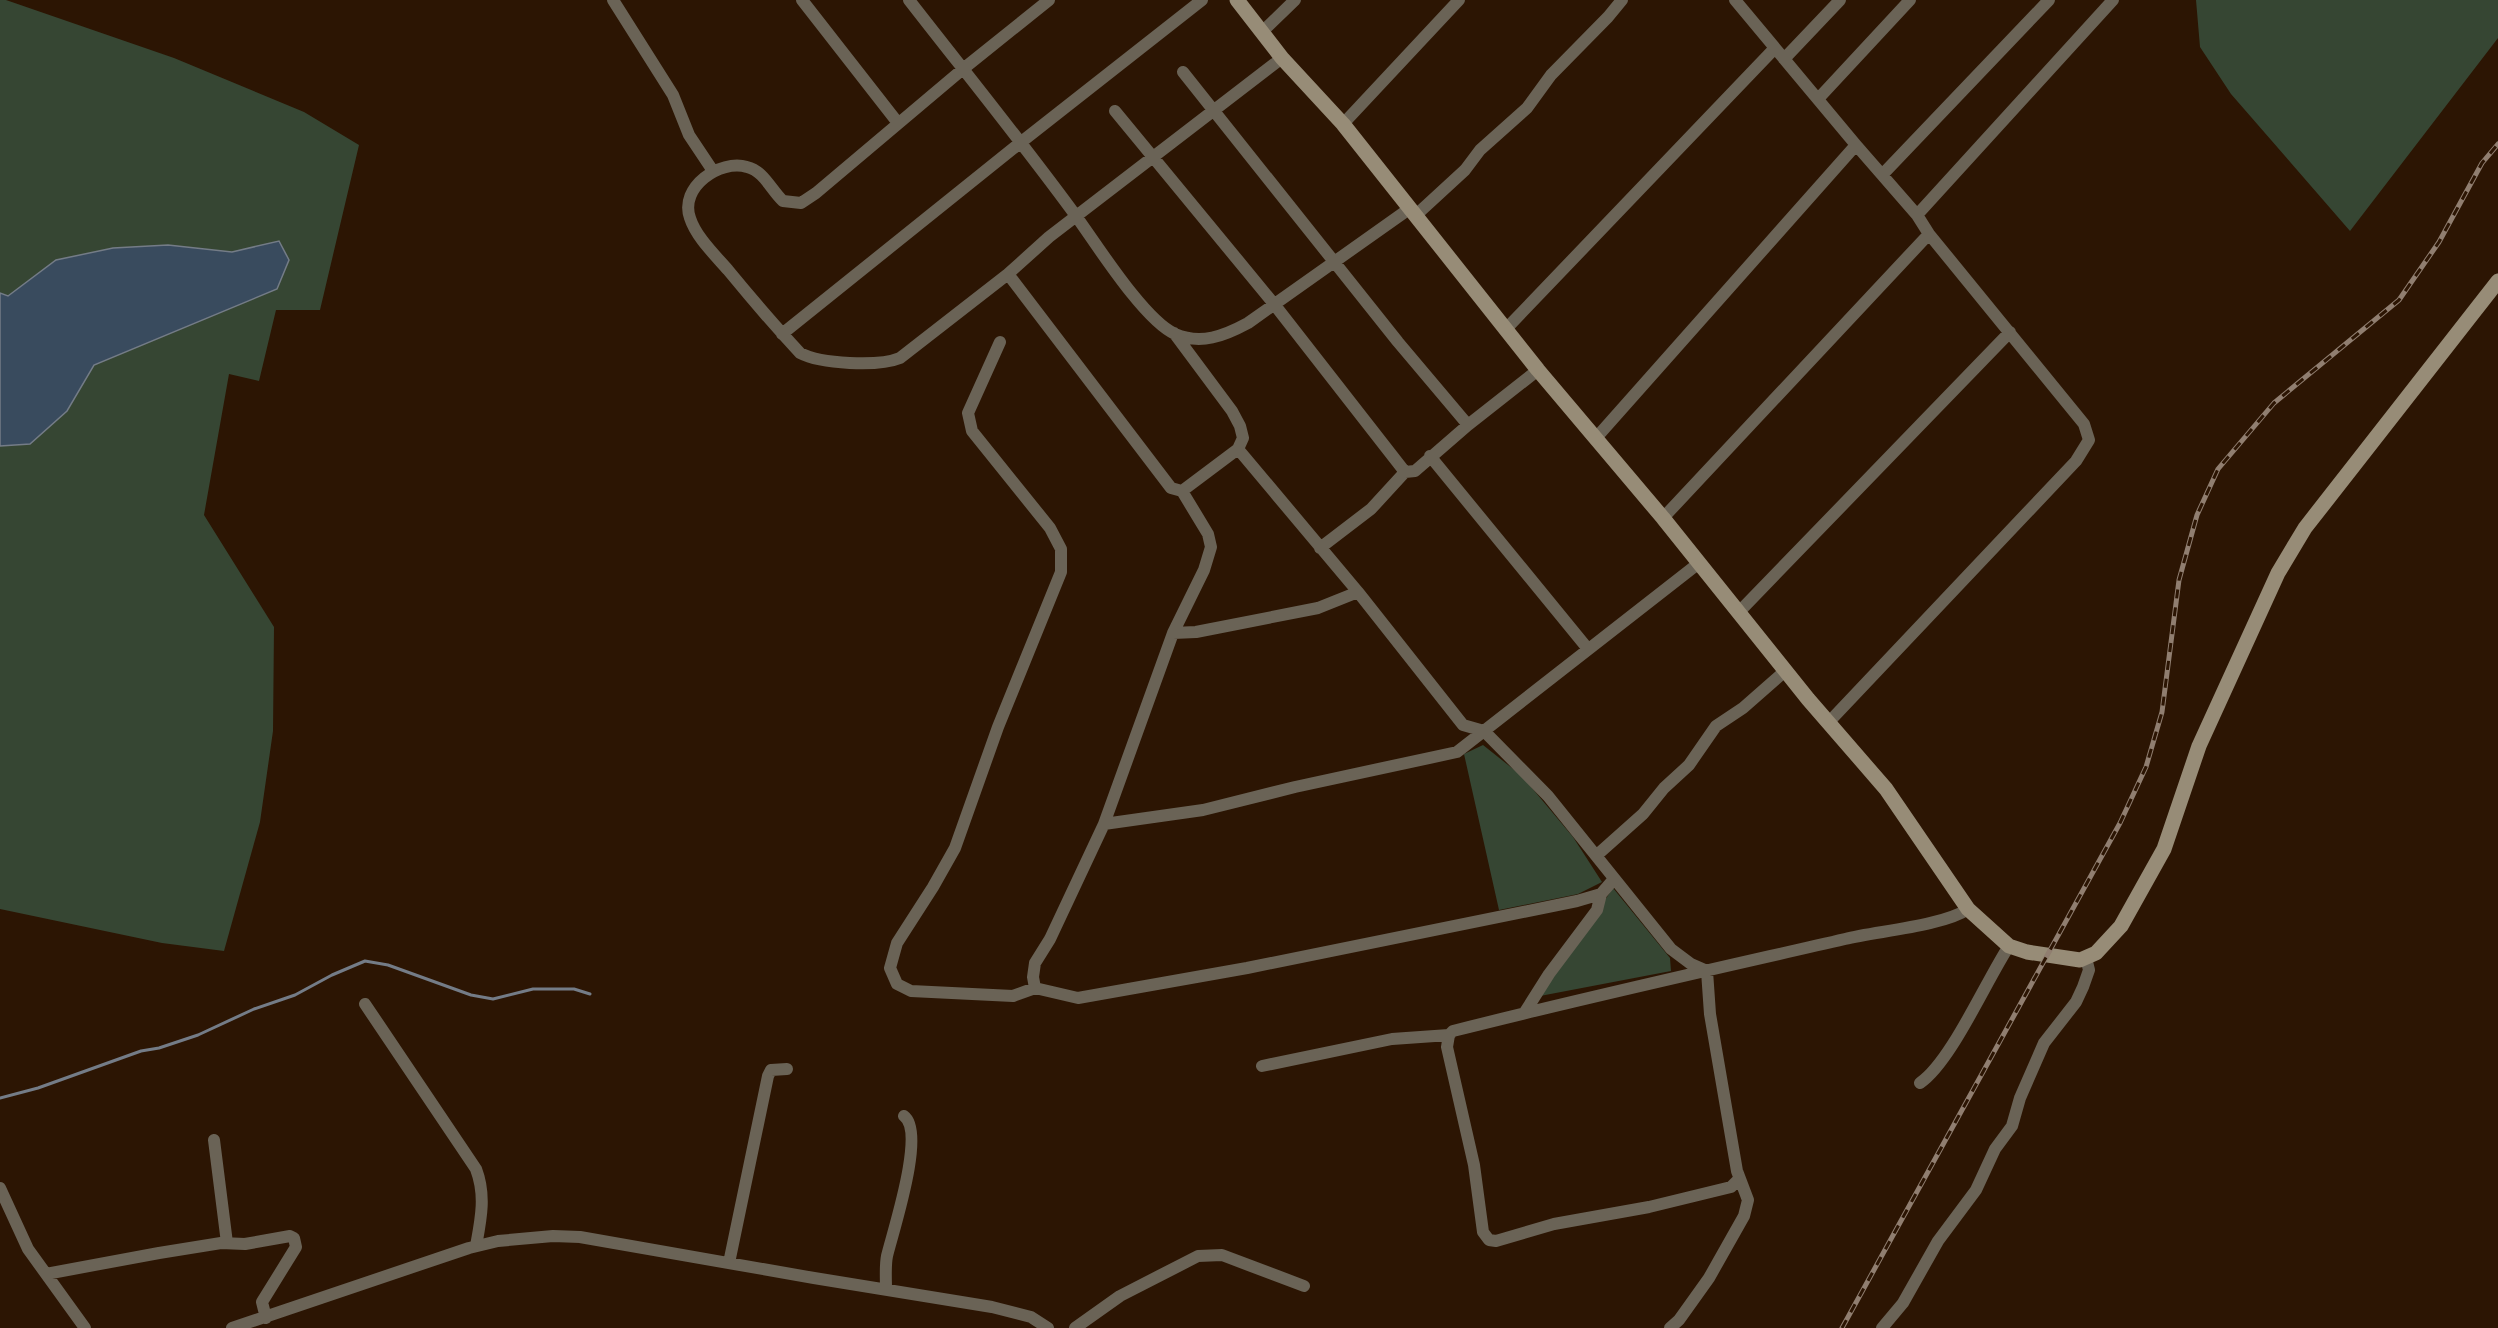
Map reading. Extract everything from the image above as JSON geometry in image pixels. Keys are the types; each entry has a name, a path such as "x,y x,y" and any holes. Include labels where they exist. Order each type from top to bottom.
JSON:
{"street":[{"path":"613,0 673,95 689,135 713,171"},
{"path":"801,0 897,123"},
{"path":"909,0 1020,143 1112,267 1146,310 1174,333 1232,411 1243,438 1238,449 1182,491"},
{"path":"1049,0 1033,5 963,69 816,193 801,203 783,201 762,175 747,166 723,167 713,171 694,189 689,198 690,219 707,246 800,353 821,361 893,361 908,352 1076,217 1282,58"},
{"path":"782,334 1202,0"},
{"path":"1237,0 1282,58 1343,124 1505,330 1663,518 1828,723 1886,789 1968,909 2009,946 2027,952 2069,960 2086,958 2096,953 2121,926 2164,849 2199,746 2278,573 2305,528 2498,281"},
{"path":"1262,32 1295,0"},
{"path":"1343,124 1459,0"},
{"path":"1174,333 1190,338 1215,339 1248,323 1335,262 1412,213 1465,170 1480,150 1527,108 1551,75 1622,0"},
{"path":"1736,0 1917,215 1929,234 2084,424 2089,441 2076,461 1828,723"},
{"path":"1784,59 1840,0"},
{"path":"1818,99 1910,0"},
{"path":"1883,174 2049,0"},
{"path":"1917,215 2113,0"},
{"path":"1505,330 1775,48"},
{"path":"1183,72 1468,425"},
{"path":"1115,111 1274,304 1405,472"},
{"path":"1596,438 1856,145"},
{"path":"1663,518 1929,234"},
{"path":"1008,273 1171,488 1182,491 1208,534 1211,547 1204,570 1173,633 1104,824 1050,939 1035,963 1033,977 1035,988"},
{"path":"1739,612 2010,332"},
{"path":"1000,342 968,413 972,431 1050,528 1061,549 1061,572 998,728 955,848 897,943 890,968 897,984 911,991 1013,996 1035,988 1078,998 1270,963 1577,901 1601,894"},
{"path":"1320,548 1371,509 1405,472 1415,471 1430,456 1538,370"},
{"path":"1238,449 1359,592 1463,725 1484,730 1548,796 1671,949 1691,964 1707,971"},
{"path":"1430,456 1588,649"},
{"path":"1104,824 1203,810 1295,787 1457,752 1699,563"},
{"path":"1173,633 1196,632 1318,608 1359,592"},
{"path":"1597,855 1643,814 1664,788 1689,765 1716,726 1743,708 1785,671"},
{"path":"1525,1012 1549,974 1597,910 1601,894 1614,879"},
{"path":"1739,1179 1731,1187 1649,1207 1554,1224 1496,1241 1489,1240 1483,1232 1474,1165 1447,1047 1449,1035 1453,1030 1525,1012 1872,933 1944,920 1968,909"},
{"path":"1920,1083 1932,1074 2009,946"},
{"path":"1882,1328 1903,1303 1938,1241 1976,1190 1995,1149 2012,1126 2020,1098 2044,1043 2076,1002 2083,987 2089,970 2086,958"},
{"path":"1670,1328 1684,1314 1709,1278 1743,1216 1748,1200 1739,1179 1710,1014 1707,971"},
{"path":"365,1004 476,1169 482,1183 483,1198 476,1246"},
{"path":"1262,1066 1392,1039 1449,1035"},
{"path":"729,1263 768,1076 771,1070 787,1069"},
{"path":"885,1289 887,1258 913,1144 912,1130 908,1119 904,1116"},
{"path":"214,1140 227,1243"},
{"path":"0,1188 28,1249 85,1328"},
{"path":"46,1274 227,1243 245,1244 285,1236 294,1238 296,1247 262,1302 266,1318"},
{"path":"232,1328 498,1240 580,1237 992,1307 1031,1317 1048,1328"},
{"path":"1075,1328 1120,1296 1198,1256 1222,1255 1304,1286"}],"green space":[{"path":"0,0 6,0 174,58 304,112 359,145 320,310 276,310 259,381 229,374 204,515 274,627 273,731 260,822 224,951 162,943 0,909"},
{"path":"2196,0 2498,0 2498,38 2350,231 2231,94 2200,47"},
{"path":"1483,745 1522,776 1573,837 1602,882 1578,894 1499,910 1464,754"},
{"path":"1613,888 1670,958 1671,971 1540,996"}],"water":[{"path":"279,241 289,260 277,289 94,365 67,411 30,444 0,446 0,293 8,296 56,260 113,248 168,245 232,252"}],"waterway":[{"path":"0,1098 38,1088 141,1051 159,1048 198,1035 254,1009 295,995 332,975 365,961 388,965 471,995 493,999 533,989 574,989 590,994"}],"railway":[{"path":"1842,1328 2120,823 2146,767 2162,712 2179,580 2197,515 2218,469 2274,403 2399,300 2439,242 2482,163 2498,144"}]}
